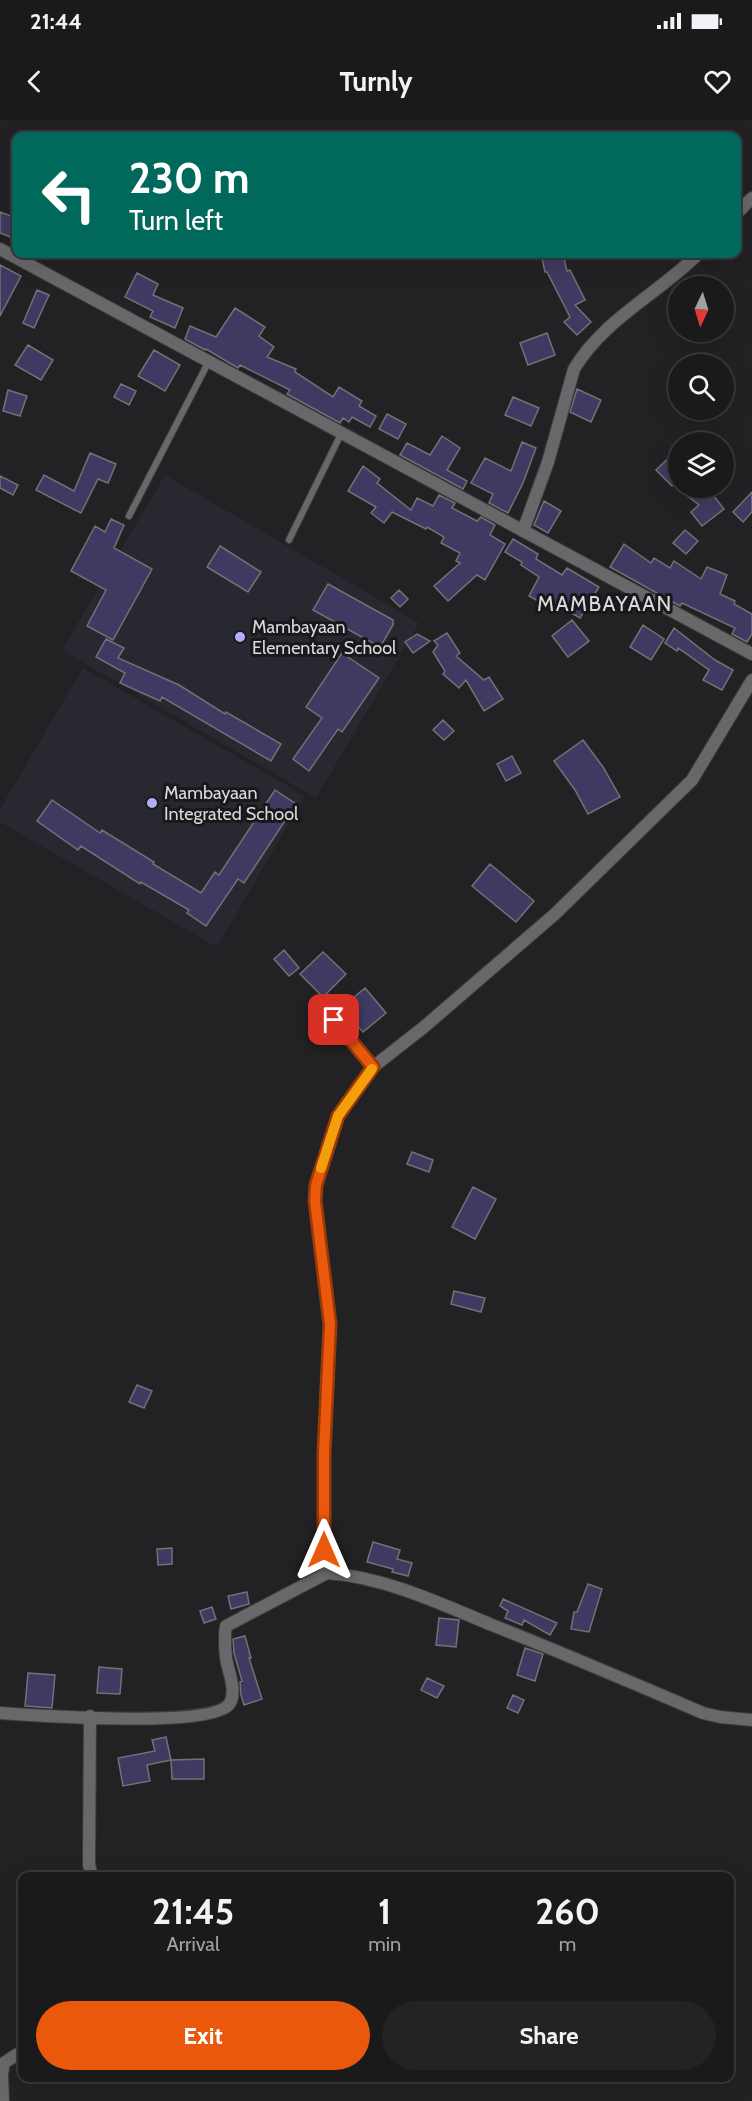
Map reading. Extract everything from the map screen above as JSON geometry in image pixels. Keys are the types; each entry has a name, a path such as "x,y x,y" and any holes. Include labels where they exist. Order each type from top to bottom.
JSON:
{"street":[{"path":"741,209 752,198"},
{"path":"17,258 752,654"},
{"path":"523,531 548,462 574,369 581,357 617,319 694,258"},
{"path":"327,1573 324,1550 324,1453 330,1324 315,1201 316,1185 338,1116 373,1067 424,1027 555,914 692,780 752,680"},
{"path":"0,1713 183,1718 223,1710 231,1702 232,1692 226,1659 226,1626 327,1573 344,1574 413,1593 600,1668 703,1713 752,1720"},
{"path":"90,1716 89,1865 91,1872"},
{"path":"3,2101 4,2063 18,2054"}],"lane":[{"path":"129,516 209,361"},
{"path":"289,540 341,434"},
{"path":"321,1004 373,1067"}],"shaded area":[{"name":"Mambayaan Elementary School","path":"165,475 419,623 316,798 62,650"},
{"name":"Mambayaan Integrated School","path":"83,668 305,796 217,947 0,822 0,809"}],"building":[{"path":"0,212 12,216 12,238 0,233"},
{"path":"542,258 564,258 567,271 570,270 585,300 575,305 591,322 577,335 564,322 570,317 545,272"},
{"path":"0,265 21,276 0,316"},
{"path":"137,273 158,284 153,295 183,308 175,328 150,317 153,311 125,297"},
{"path":"37,290 49,295 34,328 23,323"},
{"path":"235,308 265,327 259,336 274,347 267,357 296,369 295,372 333,397 339,387 362,401 359,406 376,416 370,427 352,417 349,422 343,418 340,423 287,394 290,390 240,365 238,368 185,339 190,326 216,337"},
{"path":"547,333 555,355 528,365 520,343"},
{"path":"28,345 53,360 41,380 15,365"},
{"path":"154,350 180,365 165,391 138,376"},
{"path":"121,384 136,391 129,405 114,397"},
{"path":"577,389 601,400 591,422 570,412"},
{"path":"8,390 27,396 20,416 3,411"},
{"path":"513,397 539,408 531,426 505,415"},
{"path":"387,414 406,424 398,439 379,429"},
{"path":"442,436 460,448 447,470 467,481 463,489 400,455 407,443 430,455"},
{"path":"522,442 536,448 523,483 508,513 489,503 493,494 471,483 485,458 511,471"},
{"path":"90,453 116,464 108,483 98,479 81,513 36,490 44,475 74,491"},
{"path":"668,459 668,482 656,470"},
{"path":"363,466 380,479 377,483 411,510 417,498 433,506 439,495 455,503 452,508 477,521 481,517 495,525 490,535 505,544 485,580 477,575 448,601 434,586 460,563 456,561 460,553 441,543 444,537 427,527 426,529 392,512 384,523 371,513 376,507 348,491"},
{"path":"0,476 18,485 13,495 0,488"},
{"path":"752,492 752,512 743,522 733,512"},
{"path":"690,498 715,498 724,509 702,526 691,512 699,505"},
{"path":"544,501 561,511 548,533 534,525"},
{"path":"111,519 124,525 114,548 152,569 113,640 87,626 106,590 71,571 95,526 105,532"},
{"path":"685,530 698,541 686,554 673,543"},
{"path":"513,539 538,554 536,559 562,575 567,568 599,587 580,618 546,598 543,604 529,596 539,577 521,565 522,562 505,552"},
{"path":"624,544 651,563 654,558 670,568 674,561 701,579 707,567 727,575 720,594 735,601 734,604 752,614 752,634 747,642 732,634 735,628 682,603 680,606 610,567"},
{"path":"220,546 261,572 248,592 207,567"},
{"path":"328,584 393,620 393,625 380,647 313,610"},
{"path":"399,590 408,599 400,607 391,598"},
{"path":"572,620 589,641 568,657 552,636"},
{"path":"643,625 664,639 651,660 630,647"},
{"path":"674,628 715,660 733,670 722,690 703,680 709,670 678,648 677,651 665,643"},
{"path":"447,633 460,653 456,656 484,680 489,677 503,699 484,711 466,680 459,688 443,674 445,671 433,652 438,645 434,641"},
{"path":"417,634 430,641 413,653 405,642"},
{"path":"106,639 124,648 118,658 179,685 225,714 226,712 281,744 271,761 162,697 160,701 120,683 125,673 96,657"},
{"path":"342,653 379,678 342,732 338,729 309,771 293,759 322,718 306,707"},
{"path":"443,720 454,731 444,740 433,730"},
{"path":"583,740 603,767 620,797 588,814 575,790 554,761"},
{"path":"512,756 521,773 506,781 497,764"},
{"path":"275,790 296,804 244,883 238,879 206,926 187,913 189,910 141,882 140,884 81,846 78,850 37,821 52,800 100,833 102,830 201,893 215,872 219,875"},
{"path":"490,864 534,901 516,922 472,886"},
{"path":"284,950 299,968 289,976 274,959"},
{"path":"323,952 346,974 323,997 300,974"},
{"path":"365,988 386,1013 363,1032 341,1008"},
{"path":"412,1152 433,1160 429,1172 407,1164"},
{"path":"473,1187 496,1199 475,1239 452,1227"},
{"path":"454,1291 485,1298 481,1312 451,1304"},
{"path":"137,1385 152,1391 144,1408 129,1402"},
{"path":"373,1542 400,1550 397,1559 412,1563 408,1576 367,1562"},
{"path":"172,1548 172,1564 158,1565 157,1549"},
{"path":"588,1584 602,1589 589,1632 571,1629 574,1612 577,1612"},
{"path":"247,1592 249,1604 231,1609 228,1596"},
{"path":"503,1599 557,1623 550,1635 524,1620 522,1625 505,1618 508,1611 500,1606"},
{"path":"212,1607 216,1619 204,1623 200,1611"},
{"path":"439,1618 459,1620 456,1647 436,1645"},
{"path":"245,1636 251,1658 249,1658 262,1699 244,1705 241,1695 240,1682 242,1681 234,1653 233,1639"},
{"path":"525,1648 543,1654 535,1681 517,1675"},
{"path":"99,1667 122,1669 120,1694 97,1693"},
{"path":"28,1673 55,1675 52,1708 25,1706"},
{"path":"427,1678 444,1686 437,1698 421,1690"},
{"path":"513,1695 524,1700 518,1713 507,1708"},
{"path":"166,1737 171,1760 147,1765 150,1781 123,1786 118,1758 155,1751 152,1740"},
{"path":"204,1759 204,1779 172,1779 171,1760"}],"slow traffic":[{"path":"321,1168 338,1116 372,1069"}],"place":[{"name":"Mambayaan Elementary School","path":"240,637"},
{"name":"Mambayaan Integrated School","path":"152,803"}],"district":[{"name":"MAMBAYAAN","path":"605,603"}],"route":[{"path":"324,1550 324,1453 330,1324 315,1201 316,1185 338,1116 373,1067 334,1020"}]}
